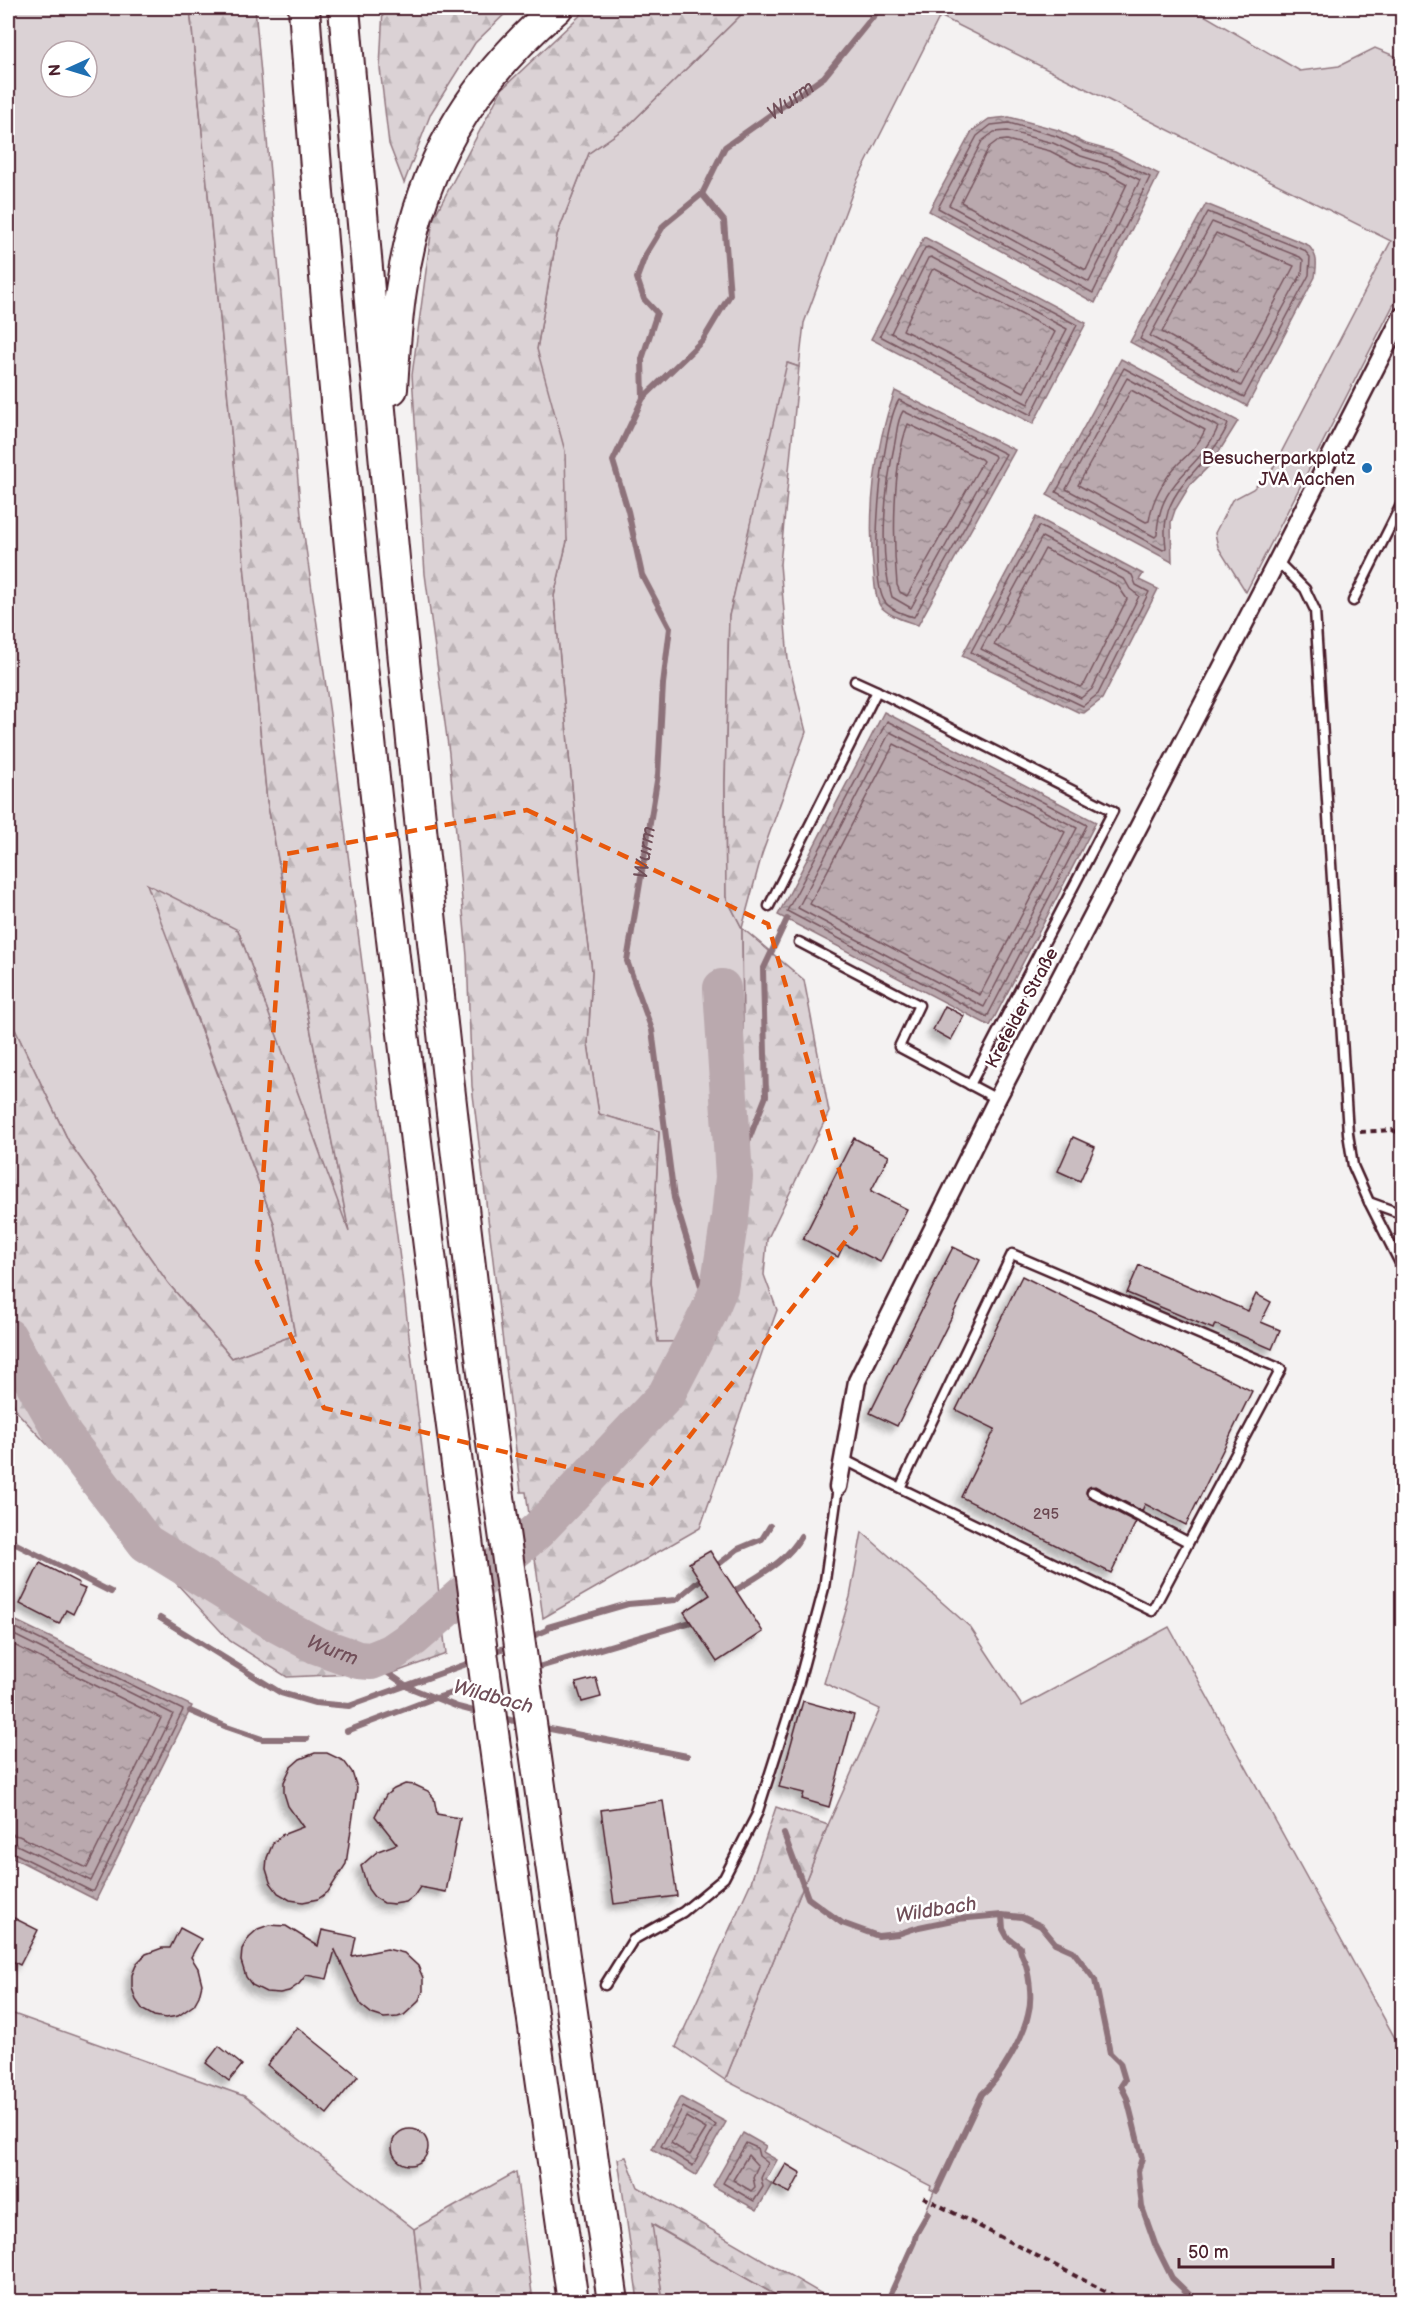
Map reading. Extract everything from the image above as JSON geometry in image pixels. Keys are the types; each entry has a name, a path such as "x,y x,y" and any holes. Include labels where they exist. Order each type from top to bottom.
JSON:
{"highway":[{"path":"291,8 309,85"},
{"path":"304,8 331,365 361,675 460,1500 573,2301"},
{"path":"344,8 385,479 446,1052 499,1495 613,2301"},
{"path":"385,479 395,339 402,284 411,236 424,192 445,143 474,96 505,56 556,8"}],"street":[{"name":"Krefelder Straße","path":"838,1487 857,1381 997,1099 1402,316"}],"lane":[{"path":"1353,601 1402,503"},
{"path":"1277,561 1305,589 1315,610 1348,1132 1353,1166 1402,1267"},
{"path":"855,681 1113,811 970,1085"},
{"path":"770,906 877,692"},
{"path":"799,942 920,1005 899,1047 997,1099"},
{"path":"1369,1202 1402,1214"},
{"path":"843,1459 900,1488 1152,1611 1281,1369 1012,1254 900,1488"},
{"path":"605,1985 633,1940 683,1912 724,1878 757,1814 799,1682 824,1588 838,1487"},
{"path":"1092,1492 1188,1542"}],"path":[{"path":"1348,1132 1392,1130 1402,1134"},
{"path":"923,2197 1126,2301"}],"highlighted area":[{"path":"527,810 768,924 856,1228 649,1487 324,1408 257,1262 286,854"}],"green space":[{"path":"8,8 190,8 267,801 350,1237 238,930 177,967 274,1223 295,1335 232,1358 168,1283 69,1142 8,1015"},
{"path":"190,8 255,8 301,514 330,714 401,1267 446,1654 396,1672 287,1677 230,1641 18,1413 8,1392 8,1015 69,1142 168,1283 232,1358 295,1335 274,1223 147,884 238,930 349,1232 267,801"},
{"path":"383,8 511,8 475,43 431,113 404,183 389,144 380,68"},
{"path":"588,8 748,8 629,125 589,153 557,235 537,349 565,451 567,541 554,596 583,903 592,971 588,1044 599,1114 659,1131 651,1282 658,1342 715,1341 729,1299 745,1199 742,928 804,980 829,1112 767,1240 764,1275 777,1310 700,1528 543,1618 526,1492 521,1492 472,1086 467,956 449,753 425,574 412,375 433,219 502,89"},
{"path":"748,8 1192,8 1300,71 1339,66 1375,48 1402,59 1402,288 1246,592 1218,547 1215,533 1232,500 1253,489 1272,470 1391,241 940,16 856,183 804,323 799,367 788,363 729,616 725,784 726,897 742,928 745,1199 729,1299 715,1341 658,1342 651,1282 659,1131 599,1114 588,1044 592,971 583,903 554,596 567,541 537,349 557,235 589,153 629,125"},
{"path":"787,363 799,367 780,564 788,660 806,732 762,854 742,928 726,897 725,784 729,616"},
{"path":"862,1532 970,1627 1022,1706 1169,1627 1402,2051 1402,2301 890,2301 934,2191 930,2189 931,2186 725,2080 828,1825 880,1709 824,1683 850,1597"},
{"path":"776,1807 828,1825 725,2080 676,2047 751,1882"},
{"path":"8,2012 244,2096 414,2229 422,2301 8,2302"},
{"path":"626,2157 638,2187 834,2301 786,2301 652,2224 663,2301 638,2301 618,2159"},
{"path":"516,2172 533,2301 422,2301 414,2229"},
{"path":"651,2224 786,2301 663,2301"}],"water":[{"path":"1009,117 1058,130 1086,144 1115,152 1159,174 1095,303 929,211 972,131 989,119"},
{"path":"1206,204 1308,245 1316,260 1315,277 1247,406 1130,342"},
{"path":"924,237 1086,323 1033,424 871,339"},
{"path":"1121,359 1238,421 1212,463 1190,485 1175,510 1171,522 1172,562 1047,495"},
{"path":"895,391 1015,450 918,625 899,618 881,607 875,588 871,529 874,482 882,436"},
{"path":"1036,517 1143,574 1139,580 1158,589 1102,699 1084,713 962,656"},
{"path":"884,712 1096,822 990,1026 778,915"},
{"path":"8,1617 192,1706 96,1900 8,1855"},
{"path":"680,2097 726,2122 696,2175 652,2149"},
{"path":"743,2133 766,2146 763,2152 777,2160 766,2180 772,2184 757,2210 713,2186"}],"building":[{"path":"945,1006 964,1016 951,1040 933,1030"},
{"path":"1073,1137 1095,1147 1080,1181 1058,1171"},
{"path":"854,1138 889,1156 871,1191 907,1209 880,1262 844,1244 838,1257 803,1239"},
{"path":"953,1247 980,1260 897,1426 870,1413"},
{"path":"1139,1265 1248,1311 1256,1294 1271,1302 1261,1322 1280,1330 1272,1349 1215,1324 1213,1329 1127,1293"},
{"path":"1022,1276 1252,1391 1186,1525 1145,1504 1142,1511 1095,1486 1087,1489 1086,1493 1089,1498 1136,1522 1111,1573 961,1497 995,1429 956,1410"},
{"path":"710,1551 763,1632 717,1662 684,1612 710,1595 689,1563"},
{"path":"40,1563 79,1583 78,1586 85,1589 73,1614 66,1610 59,1624 20,1604"},
{"path":"596,1678 601,1697 582,1702 576,1683"},
{"path":"803,1701 854,1715 829,1807 802,1799 804,1793 779,1787"},
{"path":"315,1753 327,1753 344,1761 352,1772 357,1788 346,1864 328,1892 318,1899 303,1902 290,1900 278,1893 270,1882 266,1869 267,1858 273,1843 282,1835 303,1827 288,1806 284,1793 284,1782 291,1767 300,1759"},
{"path":"405,1784 415,1785 428,1791 434,1798 437,1814 460,1818 446,1892 420,1887 406,1902 384,1903 374,1897 368,1889 361,1866 378,1851 397,1844 375,1816 386,1795"},
{"path":"663,1801 677,1896 614,1904 601,1810"},
{"path":"8,1915 38,1930 20,1965 8,1959"},
{"path":"269,1925 286,1926 318,1946 322,1930 356,1937 352,1956 387,1949 404,1953 418,1966 423,1978 423,1991 418,2002 404,2015 398,2017 384,2018 372,2014 361,2005 335,1950 327,1979 306,1975 289,1991 280,1993 266,1992 252,1985 246,1977 241,1961 242,1949 249,1937 258,1929"},
{"path":"180,1928 201,1939 191,1957 198,1968 202,1984 199,1996 194,2005 178,2016 166,2018 154,2016 143,2010 136,2000 132,1988 132,1975 137,1963 146,1954 162,1948 170,1948"},
{"path":"297,2027 358,2076 327,2114 267,2065"},
{"path":"219,2046 242,2065 229,2081 206,2063"},
{"path":"410,2129 422,2135 428,2147 422,2159 410,2165 398,2159 392,2147 398,2135"},
{"path":"786,2164 801,2173 790,2193 774,2185"}],"waterway":[{"name":"Wurm","path":"709,1312 674,1198 652,1030 627,961 658,775 663,684 670,628 642,575 628,511 613,461 643,398 642,359 657,313 644,299 637,278 645,256 664,225 702,194 725,147 824,77 880,8"},
{"name":"Wurm","path":"643,398 703,340 730,295 724,221 702,194"},
{"path":"734,1177 766,1096 763,970 787,919"},
{"name":"Wurm","path":"8,1337 64,1436 146,1543 279,1625 316,1645 358,1660 371,1661 391,1653 413,1638 538,1530 666,1395 709,1312 719,1288 734,1177 722,988"},
{"path":"719,1564 738,1549 762,1539 770,1526"},
{"path":"736,1590 781,1560 801,1536"},
{"path":"8,1540 111,1592"},
{"path":"526,1639 547,1630 548,1627 628,1604 676,1600 700,1580"},
{"path":"160,1618 281,1693 315,1703 349,1706 475,1661"},
{"path":"532,1669 691,1622"},
{"path":"490,1654 511,1645"},
{"name":"Wildbach","path":"371,1661 408,1687 458,1707 481,1713"},
{"path":"347,1731 429,1700 479,1685"},
{"path":"190,1711 262,1739 307,1739"},
{"name":"Wildbach","path":"499,1717 522,1723"},
{"name":"Wildbach","path":"540,1727 687,1756"},
{"name":"Wildbach","path":"784,1834 808,1898 842,1923 878,1936 898,1934 957,1919 1002,1915 1022,1917 1041,1926 1055,1943 1073,1951 1095,1980 1110,2053 1120,2063 1125,2080 1121,2086 1127,2098 1142,2158 1138,2171 1142,2207 1155,2244 1172,2278 1197,2302"},
{"path":"937,2190 982,2094 996,2079 1010,2058 1028,2015 1030,1992 1026,1966 1020,1947 1008,1938 1003,1929 1002,1915"},
{"path":"887,2302 916,2234 928,2213"}],"place":[{"name":"Besucherparkplatz JVA Aachen","path":"1367,468"}]}
